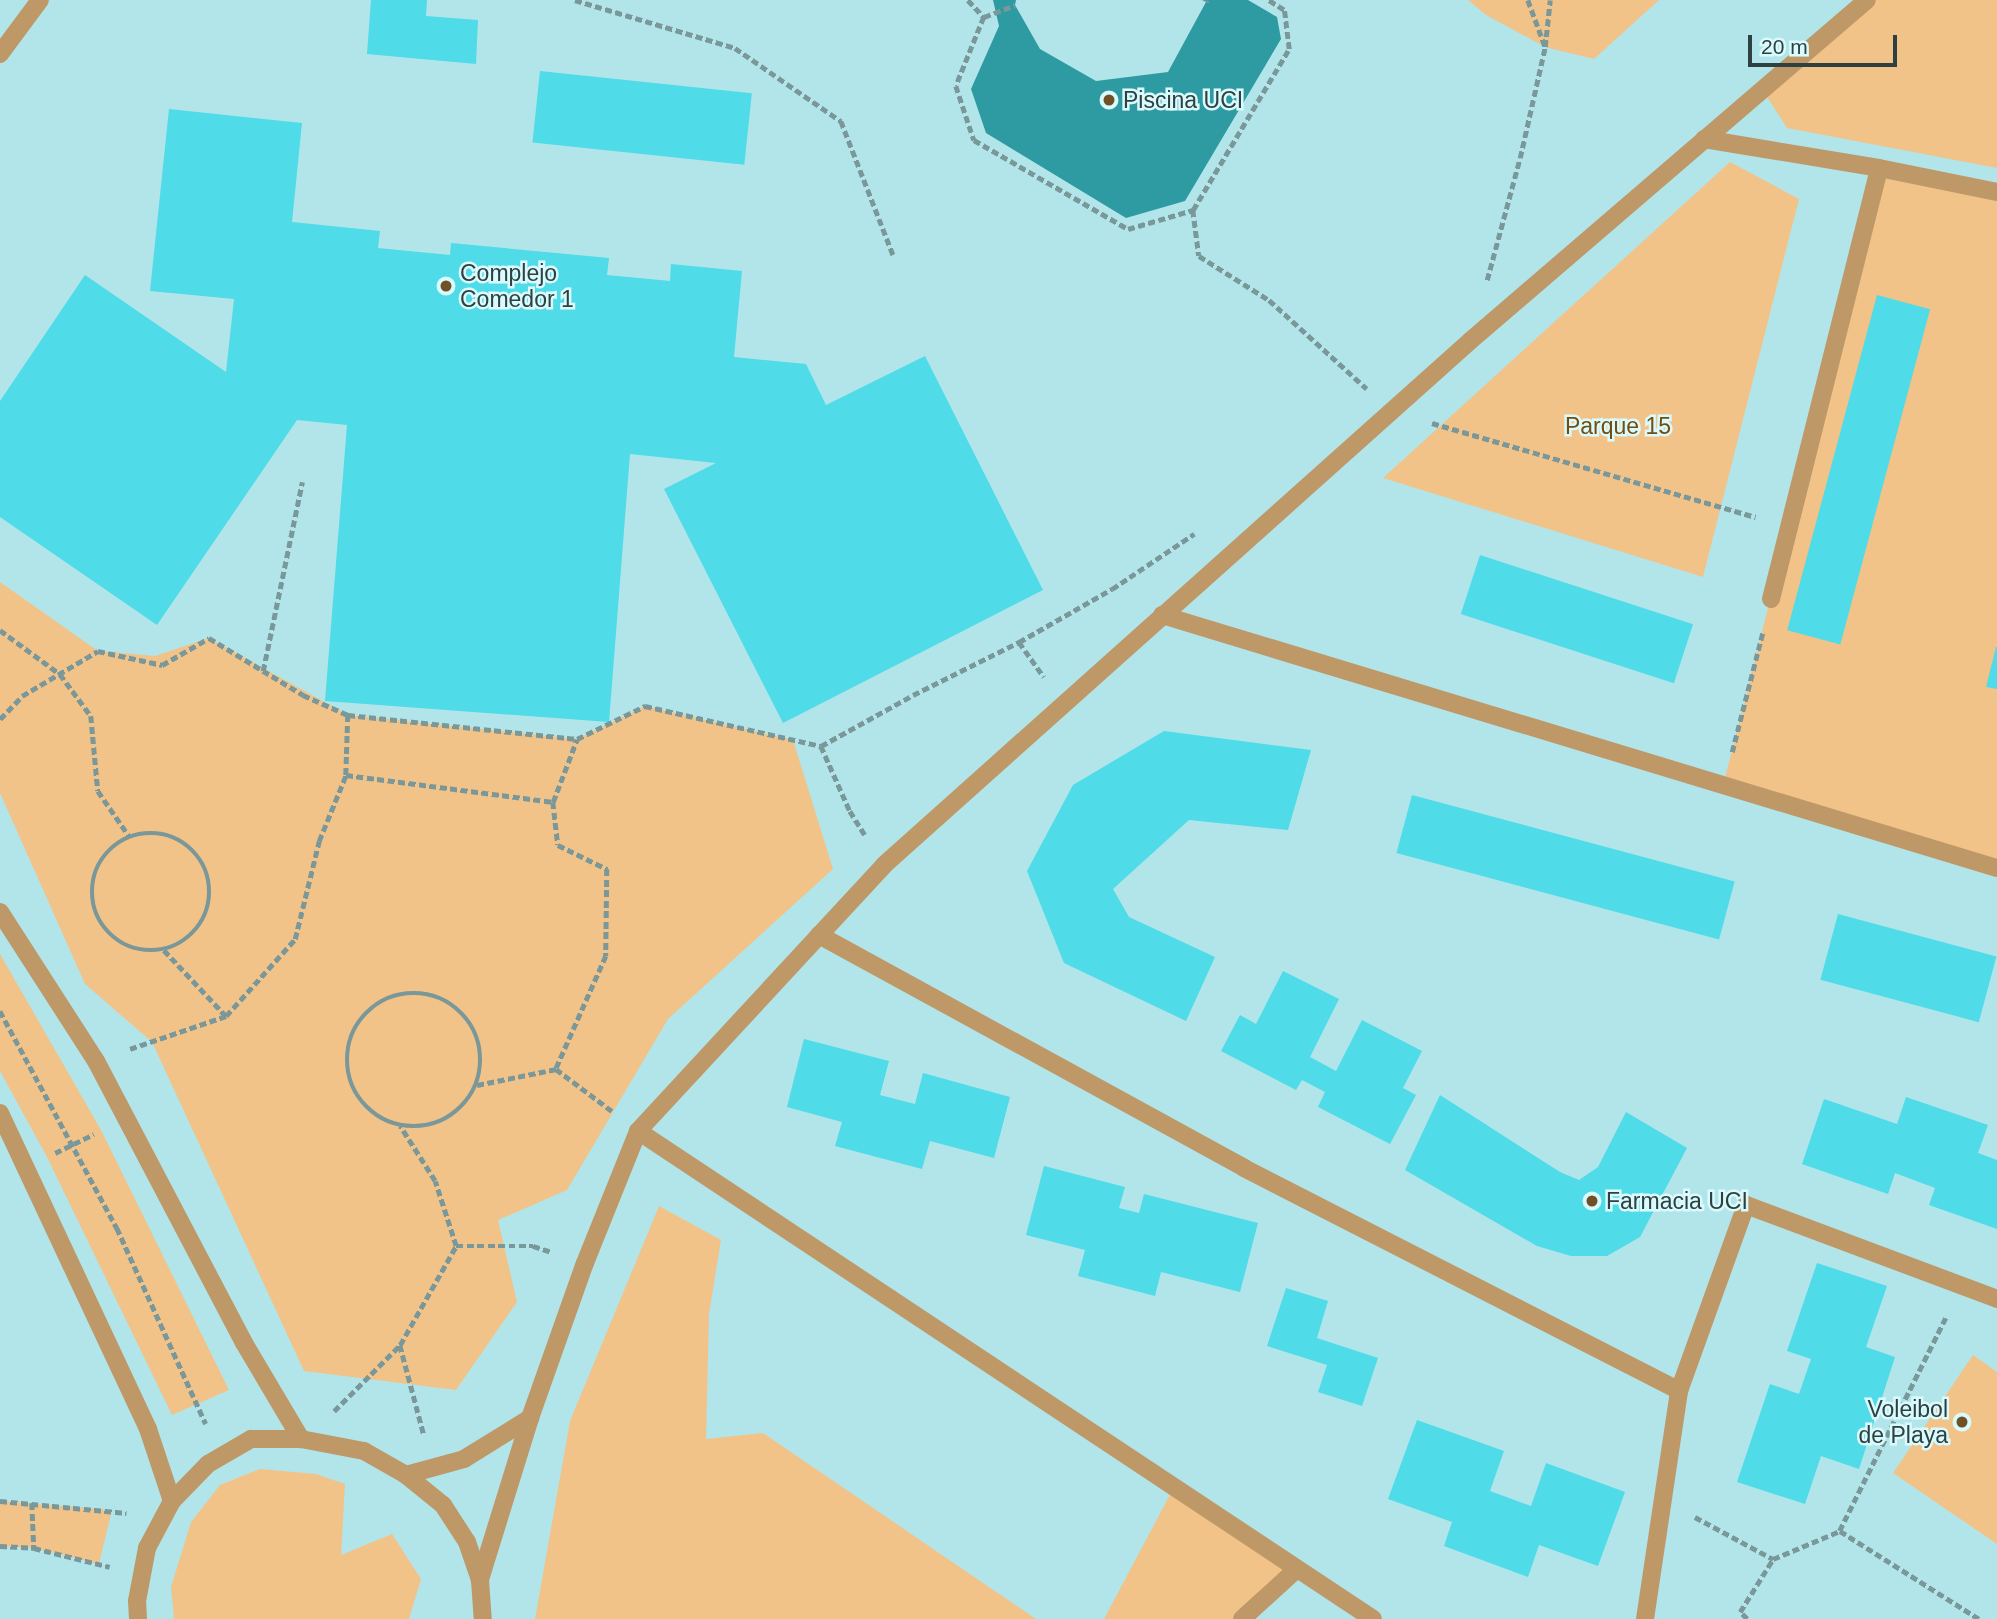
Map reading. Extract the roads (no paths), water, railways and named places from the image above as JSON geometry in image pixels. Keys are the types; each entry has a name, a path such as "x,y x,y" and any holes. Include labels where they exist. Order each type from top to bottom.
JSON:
{"street":[{"path":"0,54 40,0"},
{"path":"480,1580 530,1418 586,1263 638,1131 884,865 1470,341 1867,0"},
{"path":"1704,139 1879,168 1997,192"},
{"path":"1771,599 1879,168"},
{"path":"1161,615 1997,868"},
{"path":"0,912 96,1061 244,1343 301,1439"},
{"path":"819,934 1244,1168 1679,1391"},
{"path":"0,1113 148,1429 172,1501"},
{"path":"638,1131 1373,1619"},
{"path":"1645,1619 1679,1391 1746,1205 1997,1299"},
{"path":"406,1475 464,1459 530,1418"},
{"path":"138,1619 136,1601 147,1548 172,1501 208,1464 251,1439 301,1439 365,1451 406,1475 443,1505 467,1542 480,1580 483,1619"},
{"path":"1242,1619 1297,1569"}],"water":[{"name":"Piscina UCI","path":"993,0 1016,0 1015,5 1040,49 1096,81 1168,72 1206,2 1202,0 1248,0 1277,17 1281,39 1185,201 1126,218 986,133 971,89 999,26"}],"place":[{"name":"Piscina UCI","path":"1109,100"},
{"name":"Complejo Comedor 1","path":"446,286"},
{"name":"Farmacia UCI","path":"1592,1201"},
{"name":"Voleibol de Playa","path":"1962,1422"}],"park label":[{"name":"Parque 15","path":"1618,426"}]}
